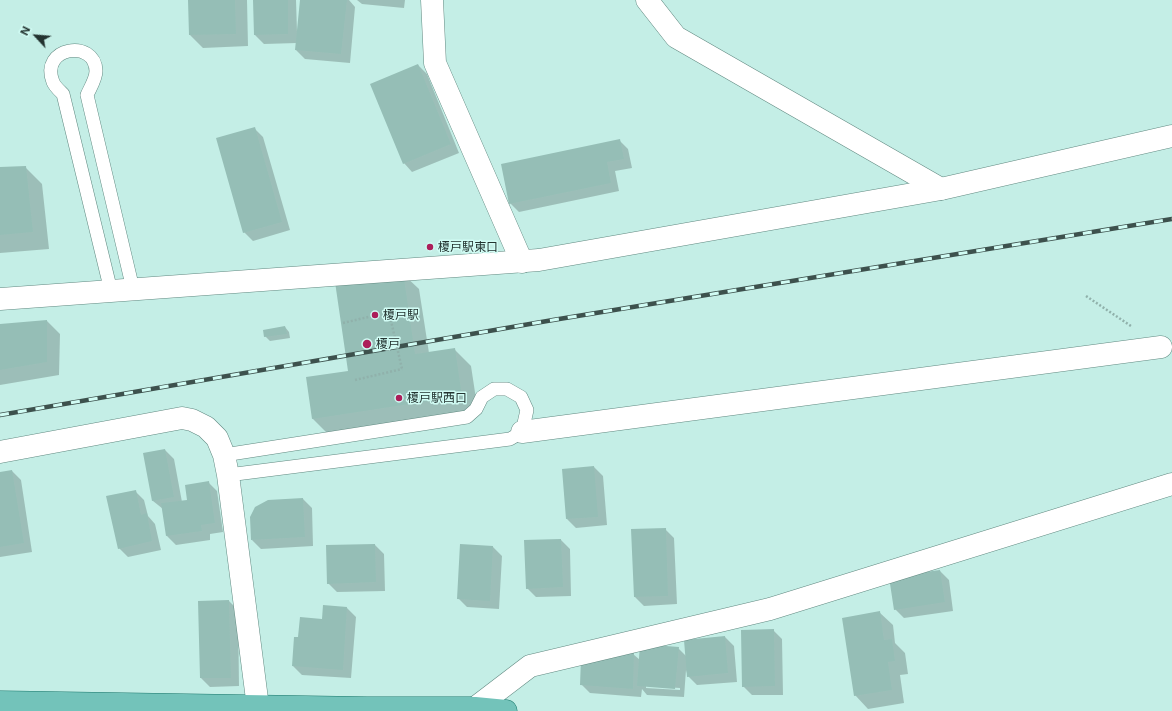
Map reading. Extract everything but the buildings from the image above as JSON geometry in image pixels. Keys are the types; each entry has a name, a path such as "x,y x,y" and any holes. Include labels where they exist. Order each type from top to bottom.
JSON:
{"main road":[{"path":"0,702 195,708 258,707 367,710 475,708 506,711"}],"street":[{"path":"432,0 435,63 522,262"},
{"path":"647,0 676,37 941,189"},
{"path":"0,299 522,262 941,189 1172,136"},
{"path":"522,432 1161,347"},
{"path":"0,452 182,418 192,420 206,427 217,438 226,465 258,707"},
{"path":"475,708 530,666 770,609 1172,484"}],"lane":[{"path":"111,291 63,94 54,83 51,69 63,51 74,49 85,53 94,62 96,72 87,95 133,289"},
{"path":"507,389 521,398 527,410 522,432 510,439 226,465 467,417 476,409 482,397 494,390 507,389"}],"path":[{"path":"343,323 389,312 402,369 355,380"}],"railway":[{"path":"0,415 553,320 1172,219"}],"place":[{"name":"榎戸駅東口","path":"430,247"},
{"name":"榎戸駅","path":"375,315"},
{"name":"榎戸","path":"367,344"},
{"name":"榎戸駅西口","path":"399,398"}]}
